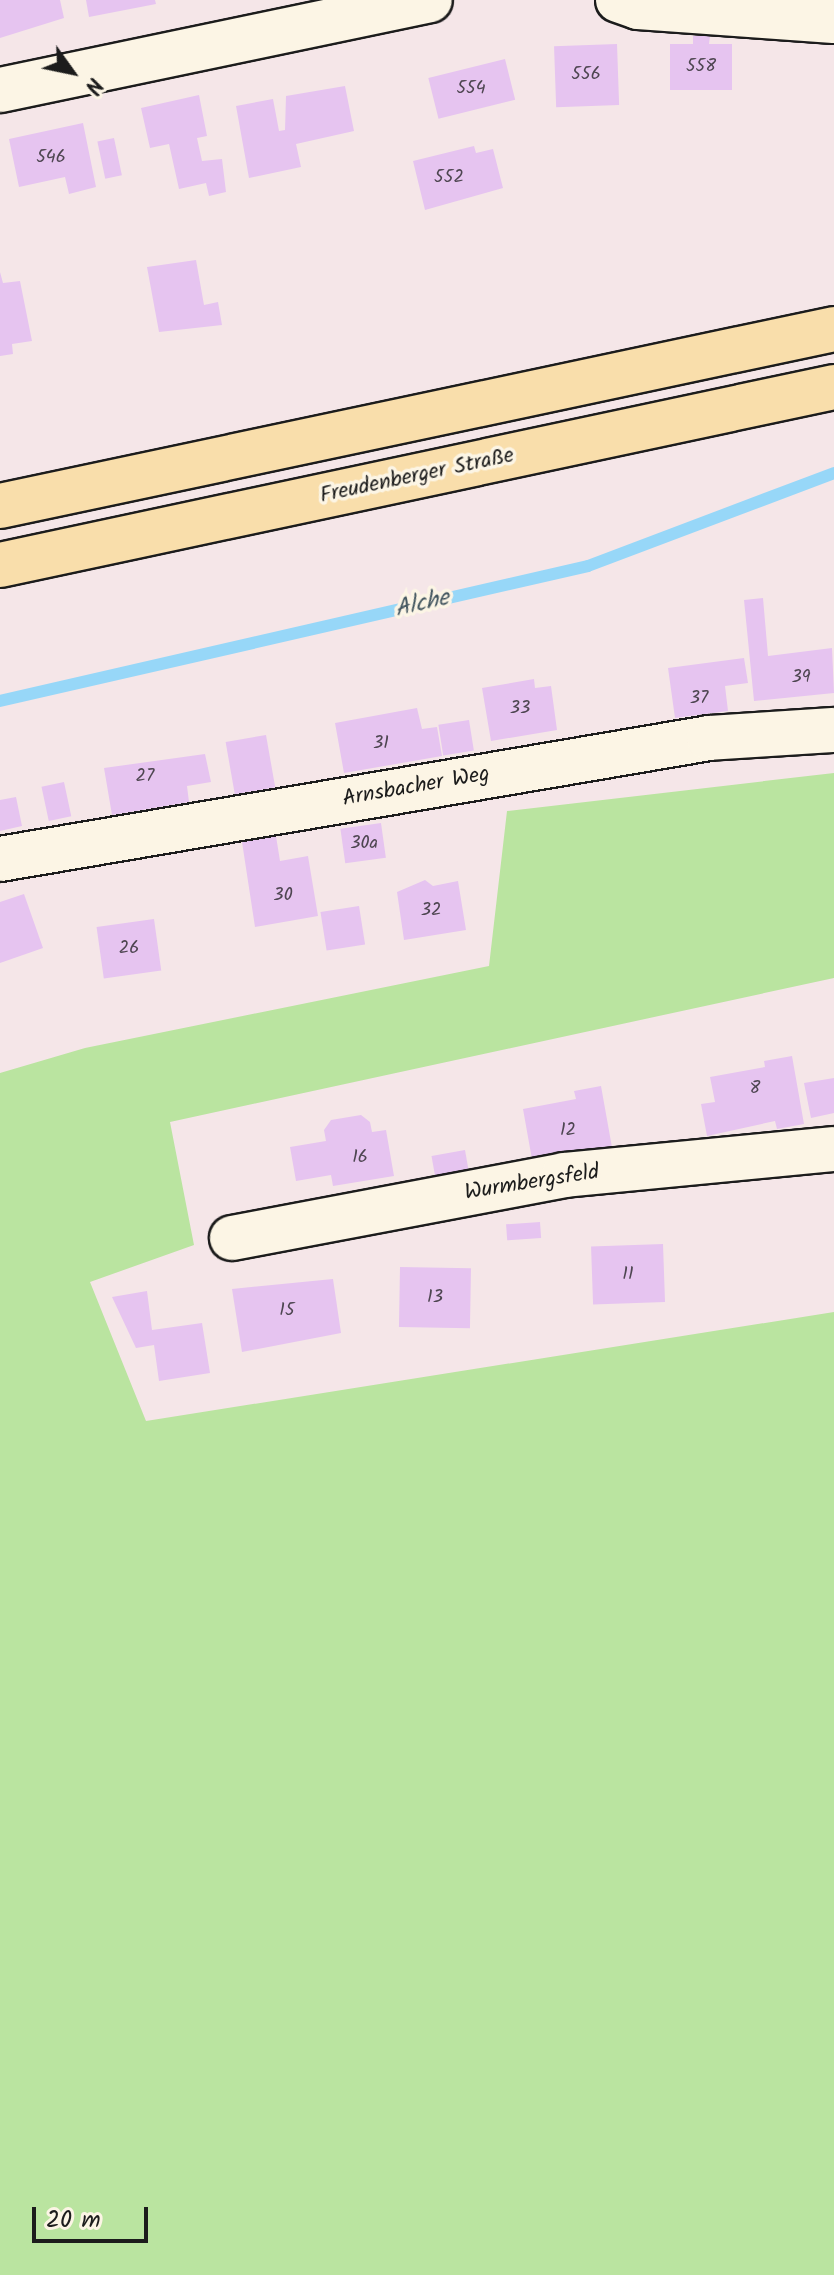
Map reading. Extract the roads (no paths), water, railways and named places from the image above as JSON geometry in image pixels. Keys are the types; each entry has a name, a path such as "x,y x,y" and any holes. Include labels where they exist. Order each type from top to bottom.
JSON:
{"main road":[{"path":"0,506 834,329"},
{"name":"Freudenberger Straße","path":"0,565 834,387"}],"street":[{"path":"0,90 430,0"},
{"path":"618,0 638,7 834,21"},
{"name":"Arnsbacher Weg","path":"0,859 709,738 834,730"},
{"name":"Wurmbergsfeld","path":"232,1238 564,1175 834,1149"}],"waterway":[{"name":"Alche","path":"0,701 588,566 834,473"}]}
